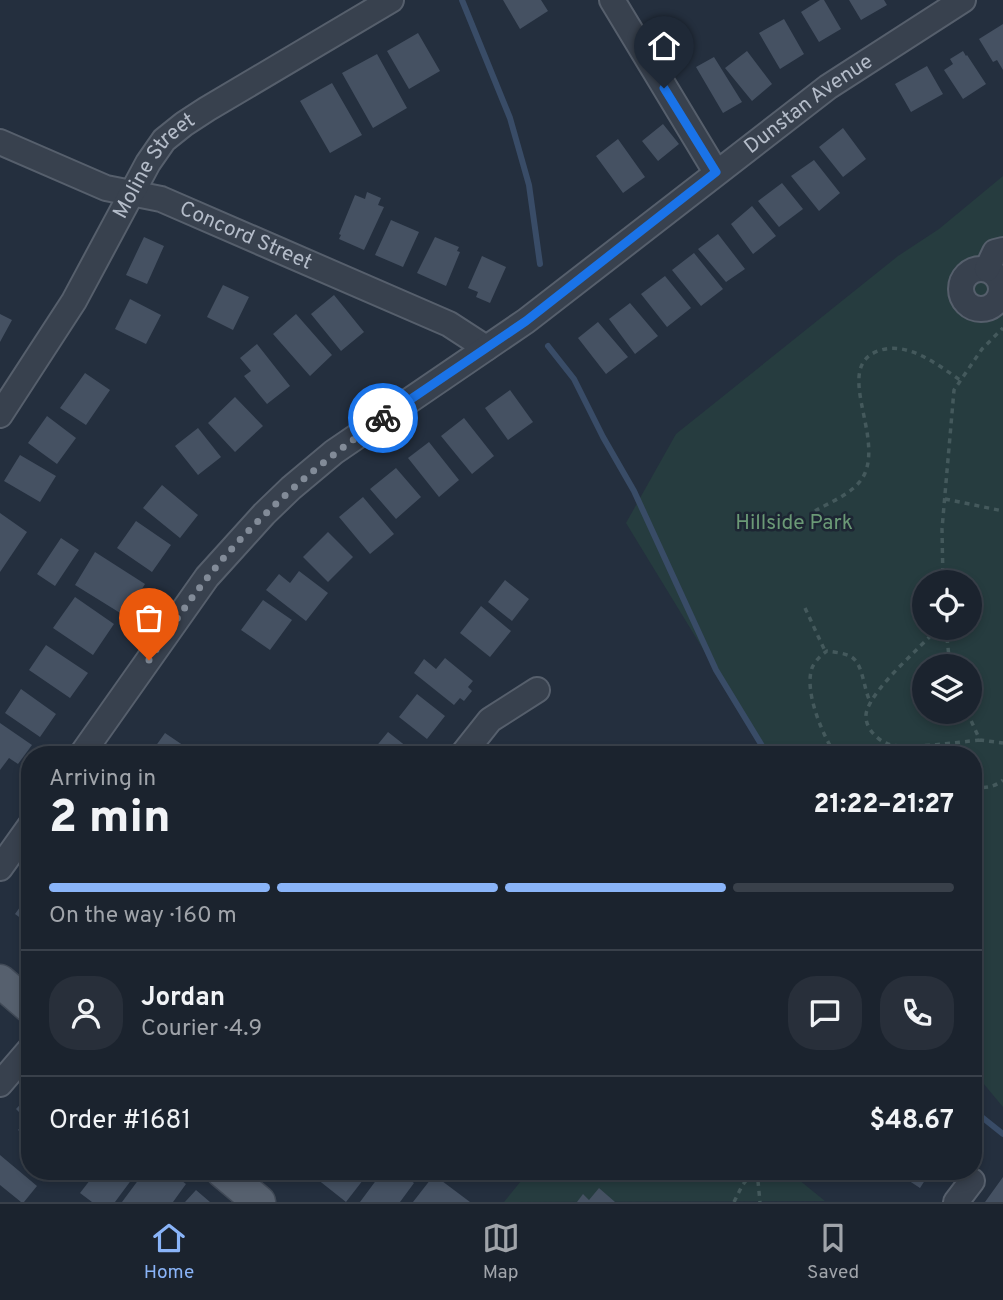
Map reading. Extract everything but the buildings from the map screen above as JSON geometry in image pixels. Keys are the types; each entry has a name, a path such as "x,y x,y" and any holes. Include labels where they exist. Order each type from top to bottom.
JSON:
{"main road":[{"path":"0,981 21,999"},
{"path":"233,1180 259,1202"}],"street":[{"name":"Moline Street","path":"0,415 74,300 130,194 164,140 184,124 391,0"},
{"path":"612,0 716,172"},
{"name":"Dunstan Avenue","path":"88,746 208,577 264,514 334,452 555,299 828,87 963,0"},
{"name":"Concord Street","path":"0,142 106,188 160,199 449,324 486,348"},
{"path":"987,269 995,252 1003,250"},
{"path":"469,746 490,720 537,690"},
{"path":"0,867 21,839"},
{"path":"0,1084 21,1060"},
{"path":"956,1202 972,1181"}],"path":[{"path":"943,570 942,539 954,390 982,349 1003,328"},
{"path":"815,511 855,488 866,471 869,438 857,380 863,361 872,353 883,349 898,349 920,354 960,380"},
{"path":"945,499 1003,511"},
{"path":"805,608 825,652"},
{"path":"927,640 876,693 866,711 865,722 873,734 887,744 900,745 980,740 1003,743"},
{"path":"825,652 850,656 857,662 862,673 864,692 871,703"},
{"path":"825,652 812,667 809,684 815,708 832,746"},
{"path":"973,724 980,740"},
{"path":"982,788 996,785 1003,780"},
{"path":"734,1202 747,1180"},
{"path":"756,1180 760,1202"}],"green space":[{"name":"Hillside Park","path":"1003,176 1003,1107 982,1082 982,746 762,746 626,523 676,434 898,256 939,229"},
{"path":"522,1180 799,1180 825,1201 504,1202"}],"waterway":[{"path":"462,0 510,118 529,185 540,264"},
{"path":"548,346 574,379 634,491 716,670 762,746"},
{"path":"982,1117 1003,1134"}],"way so far":[{"path":"149,660 208,577 264,514 334,452 383,418"}],"route":[{"path":"383,418 526,321 716,172 664,88"}]}
